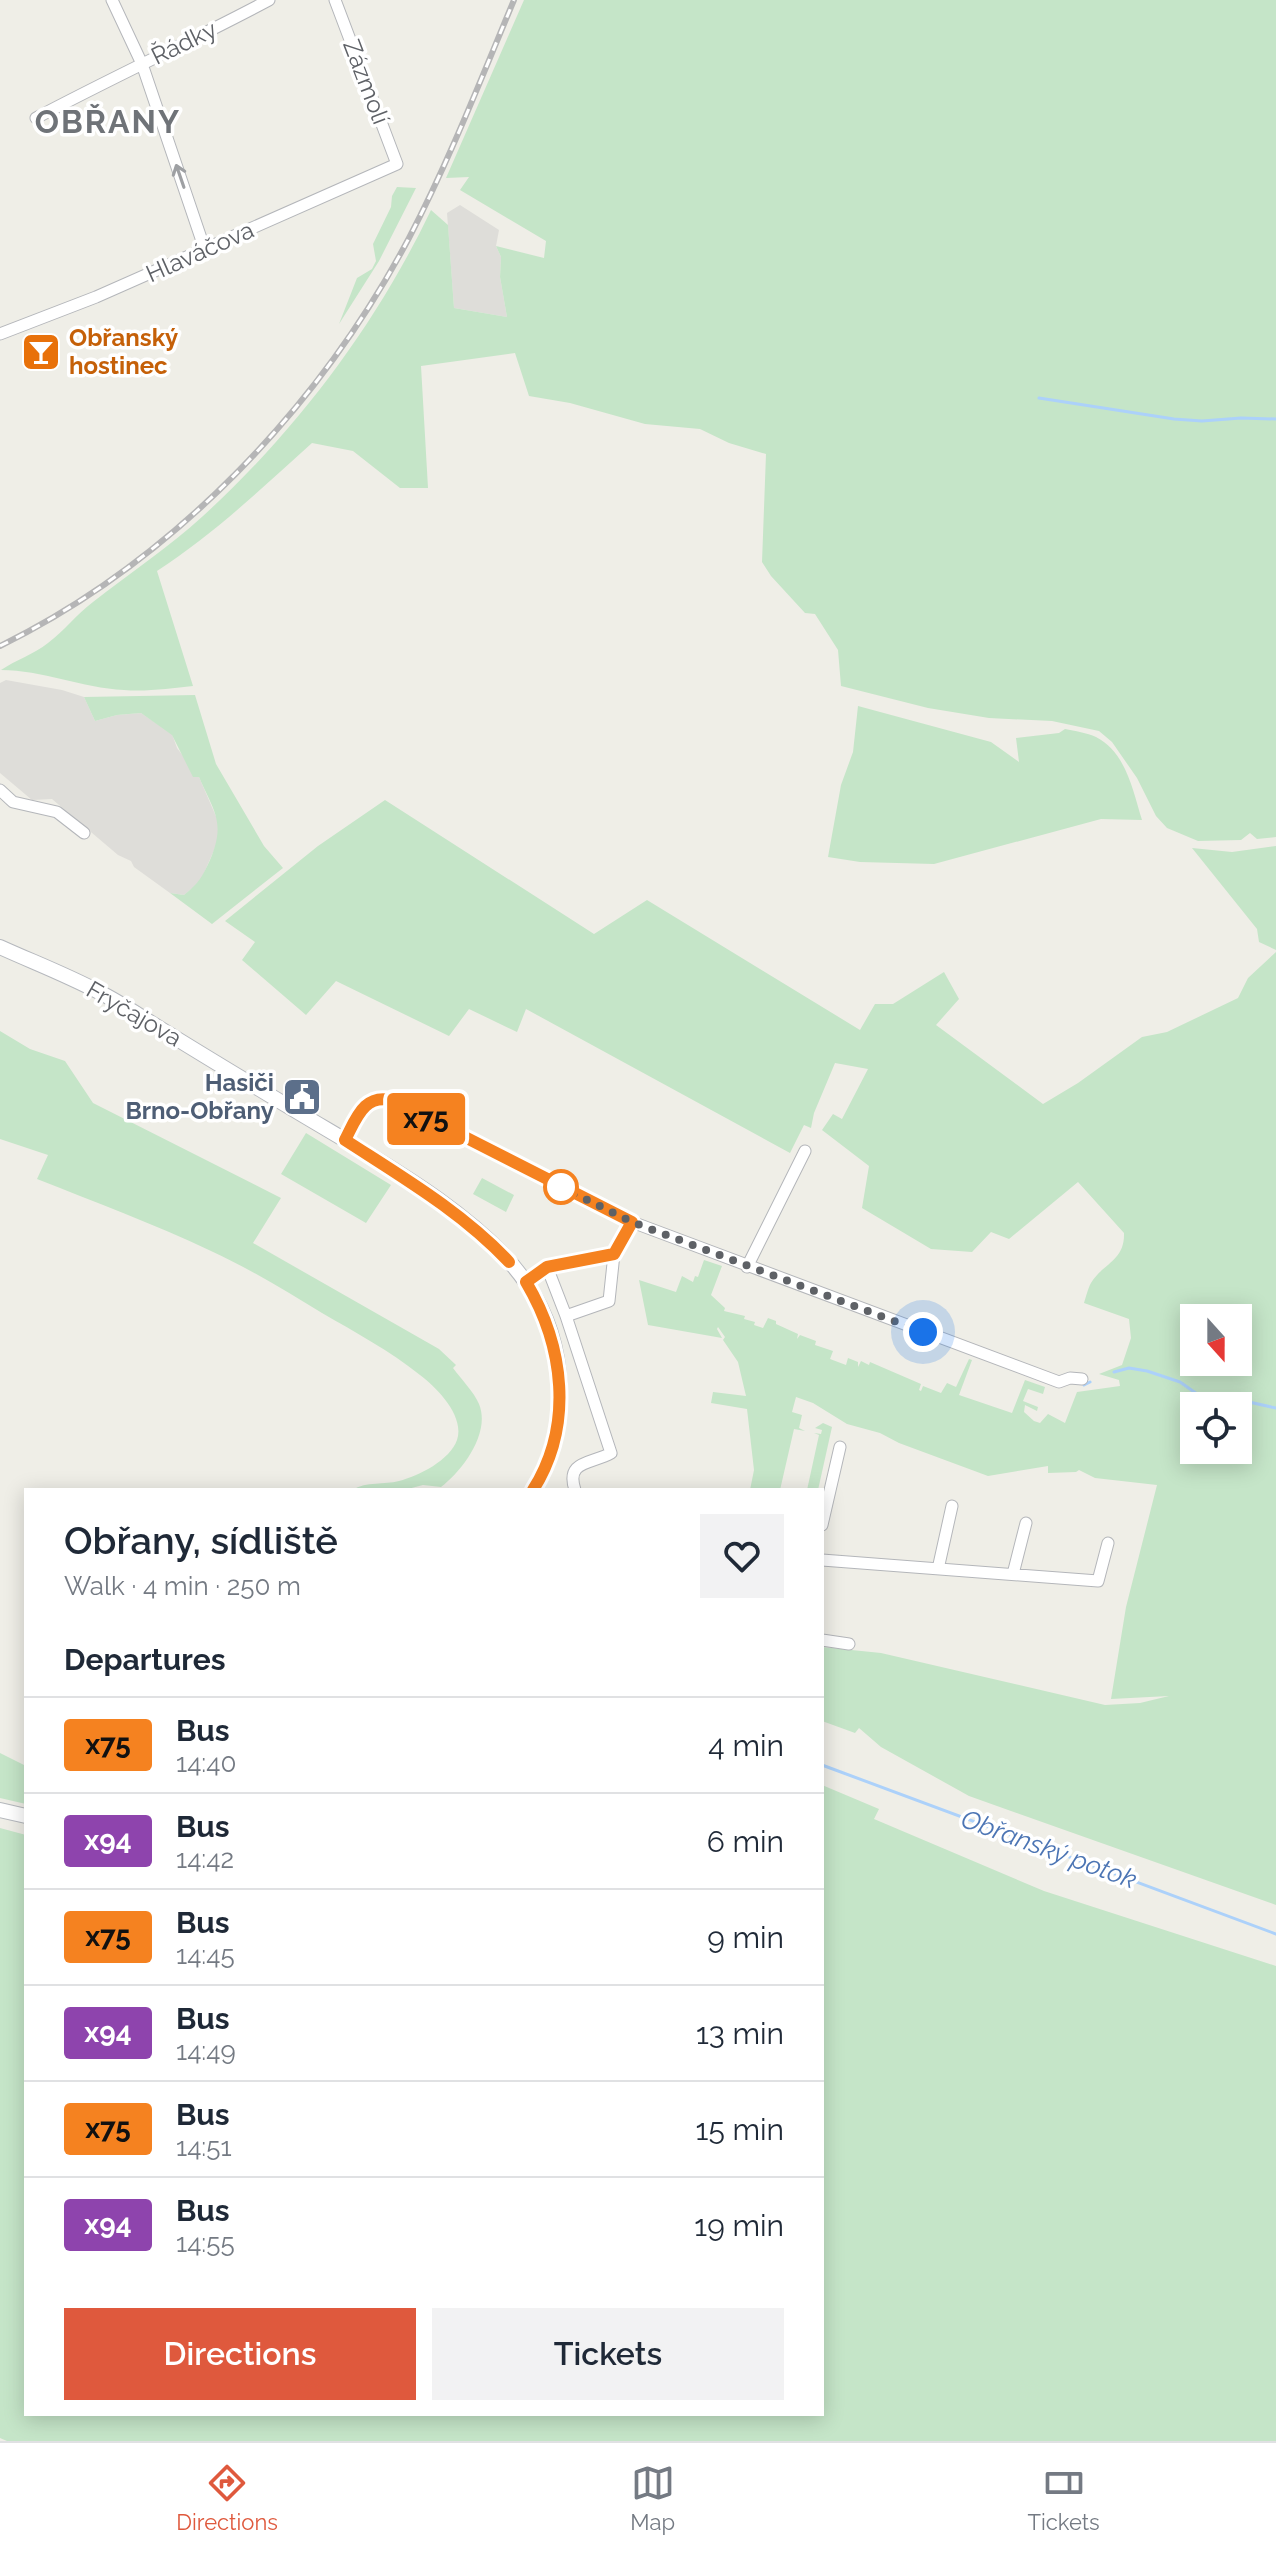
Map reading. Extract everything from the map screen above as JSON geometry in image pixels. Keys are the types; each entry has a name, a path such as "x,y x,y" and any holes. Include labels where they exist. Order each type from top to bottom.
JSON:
{"main road":[{"name":"Fryčajova","path":"0,947 99,992 345,1140 435,1198 498,1250 526,1282 540,1306 555,1349 561,1391 556,1438 534,1488"},
{"path":"0,1810 24,1816"}],"street":[{"path":"112,0 142,64 205,250"},
{"name":"Řádky","path":"36,118 269,0"},
{"name":"Zázmolí","path":"335,0 397,164"},
{"name":"Hlaváčova","path":"0,334 96,297 397,164"},
{"path":"0,790 13,802 57,812 84,833"},
{"path":"345,1140 365,1106 382,1098 394,1101 632,1222 1059,1382 1070,1378 1082,1379"},
{"path":"747,1267 805,1151"},
{"path":"566,1316 609,1301 614,1254 632,1222"},
{"path":"526,1282 547,1267 614,1254"},
{"path":"547,1267 611,1453 574,1470 574,1488"},
{"path":"824,1516 840,1447"},
{"path":"938,1569 952,1506"},
{"path":"1013,1574 1026,1523"},
{"path":"824,1560 1098,1581 1108,1543"},
{"path":"824,1640 849,1644"}],"shaded area":[{"path":"460,205 499,230 496,246 501,257 500,277 507,317 454,308 447,213"},
{"path":"6,680 84,697 95,721 141,713 172,734 177,748 199,777 218,821 219,839 200,882 184,895 170,893 134,867 131,861 118,855 52,799 32,800 0,773 0,683"}],"green space":[{"path":"524,0 1276,0 1276,837 1257,839 1250,833 1241,840 1198,841 1167,828 1156,816 1137,778 1112,742 1099,731 1052,721 989,718 928,708 841,686 838,650 815,614 805,613 762,562 766,454 729,443 700,429 645,424 570,403 529,396 515,353 421,366 428,488 400,488 353,451 312,443 218,526 157,571 193,686 124,690 1,670 48,643 87,607 177,538 238,483 271,448 332,374 359,335 431,210 448,225 454,308 507,317 500,277 501,257 496,246 544,258 546,241 460,190 469,177 446,178"},
{"path":"397,187 416,188 379,261 339,324 357,278 372,269 376,261 373,244"},
{"path":"195,695 216,764 264,846 283,868 212,924 170,893 184,895 193,887 205,871 215,847 216,817 199,777 193,777 172,735 141,713 95,721 84,697"},
{"path":"858,706 991,742 1019,762 1016,738 1059,733 1065,729 1092,736 1115,752 1121,762 1142,820 1101,819 934,864 860,862 828,857 841,785 853,752"},
{"path":"385,800 594,934 647,900 860,1030 875,1004 893,1004 944,972 959,999 936,1025 1043,1104 1142,1037 1167,1032 1238,998 1248,978 1276,952 1276,1905 969,1796 881,1747 859,1728 855,1733 824,1722 824,1647 881,1653 1105,1705 1140,1703 1169,1696 1111,1699 1126,1607 1157,1485 1095,1478 1079,1470 1048,1473 1048,1466 988,1476 880,1433 847,1424 813,1403 796,1397 792,1412 802,1415 799,1428 805,1431 794,1429 780,1488 750,1488 754,1470 747,1409 711,1403 713,1392 746,1396 738,1362 723,1340 725,1337 718,1327 722,1338 648,1325 639,1280 676,1292 682,1276 693,1282 695,1276 698,1277 704,1260 722,1266 711,1295 725,1308 724,1311 745,1316 744,1319 755,1322 754,1325 763,1328 768,1318 776,1321 776,1324 798,1334 797,1339 800,1335 816,1341 815,1345 833,1351 830,1359 846,1365 848,1358 858,1362 858,1367 861,1361 869,1365 870,1362 921,1384 921,1391 923,1386 941,1393 947,1383 956,1387 969,1359 972,1360 959,1395 1012,1413 1025,1380 1045,1387 1043,1394 1028,1389 1023,1401 1038,1407 1037,1411 1025,1405 1024,1412 1040,1423 1048,1414 1065,1423 1077,1392 1120,1386 1119,1380 1099,1374 1122,1365 1131,1338 1129,1319 1084,1303 1091,1283 1121,1250 1124,1233 1078,1182 1009,1239 991,1232 972,1252 931,1249 862,1208 869,1166 822,1130 833,1114 842,1119 868,1069 835,1063 811,1128 804,1125 790,1153 526,1009 517,1032 469,1009 449,1036 336,981 306,1015 242,960 255,942 225,921 318,846"},
{"path":"1276,846 1276,950 1259,942 1257,929 1192,848 1232,852"},
{"path":"0,1031 30,1049 65,1061 93,1103 281,1198 253,1243 439,1349 456,1365 453,1368 471,1390 482,1415 478,1439 465,1461 441,1487 357,1488 407,1479 433,1466 448,1454 457,1440 457,1422 448,1403 434,1387 385,1350 268,1280 190,1241 37,1179 48,1155 0,1139"},
{"path":"306,1133 391,1185 366,1223 281,1174"},
{"path":"482,1178 514,1195 506,1212 473,1194"},
{"path":"823,1423 832,1427 818,1488 807,1488 819,1435 814,1433 821,1434 822,1430 815,1428"},
{"path":"0,1753 24,1765 24,1804 0,1798"},
{"path":"824,1786 879,1809 874,1819 1044,1891 1276,1966 1276,2441 7,2441 0,2438 0,1828 24,1834 24,2416 824,2416"}],"waterway":[{"path":"1039,398 1174,419 1276,419"},
{"path":"1114,1372 1129,1368 1147,1371 1180,1382 1200,1396 1231,1398 1276,1408"},
{"path":"1084,1385 1090,1382"},
{"name":"Obřanský potok","path":"824,1766 1276,1934"}],"railway":[{"path":"0,646 64,611 124,570 182,524 236,474 286,419 373,301 409,238 451,150 514,0"}],"bus line":[{"name":"x75","path":"509,1262 472,1226 435,1198 345,1140 365,1106 382,1098 394,1101 632,1222 614,1254 547,1267 526,1282 540,1306 555,1349 561,1391 556,1438 534,1488"}],"place":[{"name":"Obřanský hostinec","path":"41,352"},
{"name":"Hasiči Brno-Obřany","path":"302,1097"}],"district":[{"name":"OBŘANY","path":"108,122"}],"route":[{"path":"561,1187 632,1222 923,1332"}]}
